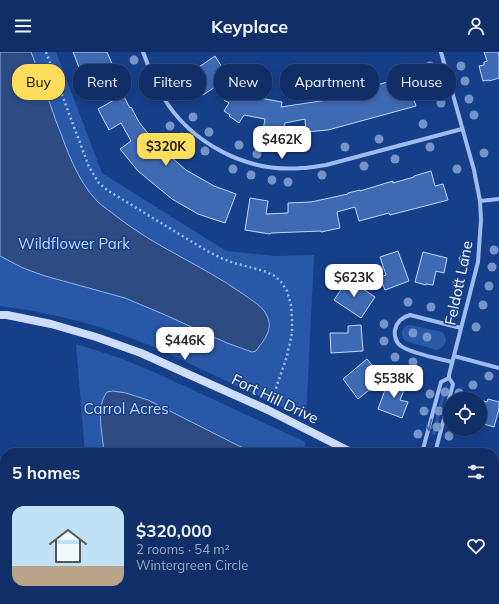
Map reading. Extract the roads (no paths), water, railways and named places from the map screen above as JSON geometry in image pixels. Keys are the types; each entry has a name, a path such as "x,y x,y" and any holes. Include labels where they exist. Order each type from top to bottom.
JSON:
{"street":[{"path":"143,52 157,87 179,119 208,144 249,163 268,167 311,167 462,129"},
{"name":"Feldott Lane","path":"423,448 441,382 448,378 462,328 478,262 482,220 474,170 441,52"},
{"path":"480,201 499,199"},
{"name":"Fort Hill Drive","path":"0,315 8,315 51,324 96,336 141,353 268,410 343,448"},
{"path":"452,362 402,347 398,343 395,335 395,328 402,318 410,315 462,328"},
{"path":"454,356 499,368"},
{"name":"Feldott Lane","path":"436,448 453,384 448,378"}],"park label":[{"name":"Wildflower Park","path":"74,244"},
{"name":"Carrol Acres","path":"126,409"}]}
